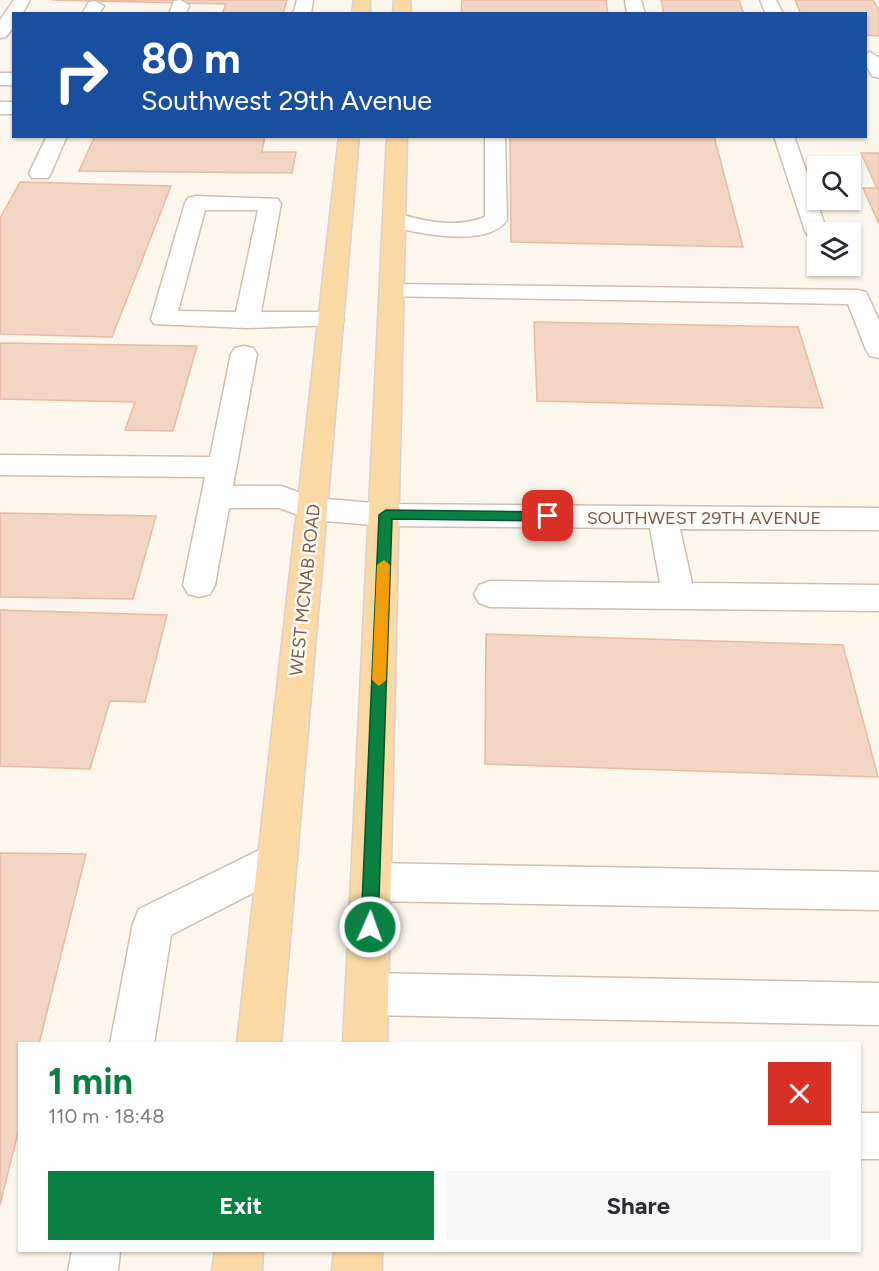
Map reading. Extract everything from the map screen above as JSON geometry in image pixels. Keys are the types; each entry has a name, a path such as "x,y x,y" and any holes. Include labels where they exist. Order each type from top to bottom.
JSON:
{"main road":[{"name":"WEST MCNAB ROAD","path":"259,1042 350,138"},
{"path":"365,1042 386,515 397,138"},
{"path":"237,1271 239,1252"},
{"path":"357,1271 358,1252"}],"street":[{"path":"0,33 12,15"},
{"path":"40,173 56,138"},
{"path":"395,220 432,229 456,231 479,228 496,220 495,138"},
{"path":"785,138 813,222"},
{"path":"247,320 270,204 196,203 163,319 247,320 331,320"},
{"path":"392,291 857,297 879,350"},
{"path":"199,585 244,354"},
{"path":"0,465 222,467"},
{"name":"SOUTHWEST 29TH AVENUE","path":"216,497 281,497 313,509 386,515 879,519"},
{"path":"663,517 679,597"},
{"path":"490,594 879,598"},
{"path":"132,1042 153,923 278,860"},
{"path":"372,882 879,891"},
{"path":"367,994 879,1004"},
{"path":"861,1136 879,1136"},
{"path":"93,1271 96,1252"}],"building":[{"path":"52,0 287,0 284,12 223,12 226,4"},
{"path":"462,0 606,0 608,12 461,12"},
{"path":"661,0 739,0 743,12 664,12"},
{"path":"795,0 873,0 879,10 879,36 867,35 867,12 800,12"},
{"path":"94,138 265,138 262,152 296,152 292,173 79,171"},
{"path":"510,138 715,138 743,247 511,242"},
{"path":"861,153 879,153 879,224 863,188 877,188"},
{"path":"20,182 171,186 112,337 0,334 0,218"},
{"path":"534,322 798,327 823,408 537,401"},
{"path":"0,343 197,346 173,431 125,430 135,402 0,399"},
{"path":"0,513 156,516 133,599 0,597"},
{"path":"0,610 167,615 145,702 110,701 90,769 0,766"},
{"path":"486,634 843,645 878,777 485,764"},
{"path":"0,853 86,854 39,1042 18,1042 18,1133 0,1205"}],"slow traffic":[{"path":"379,680 384,565"}],"route":[{"path":"370,927 386,515 548,516"}]}
